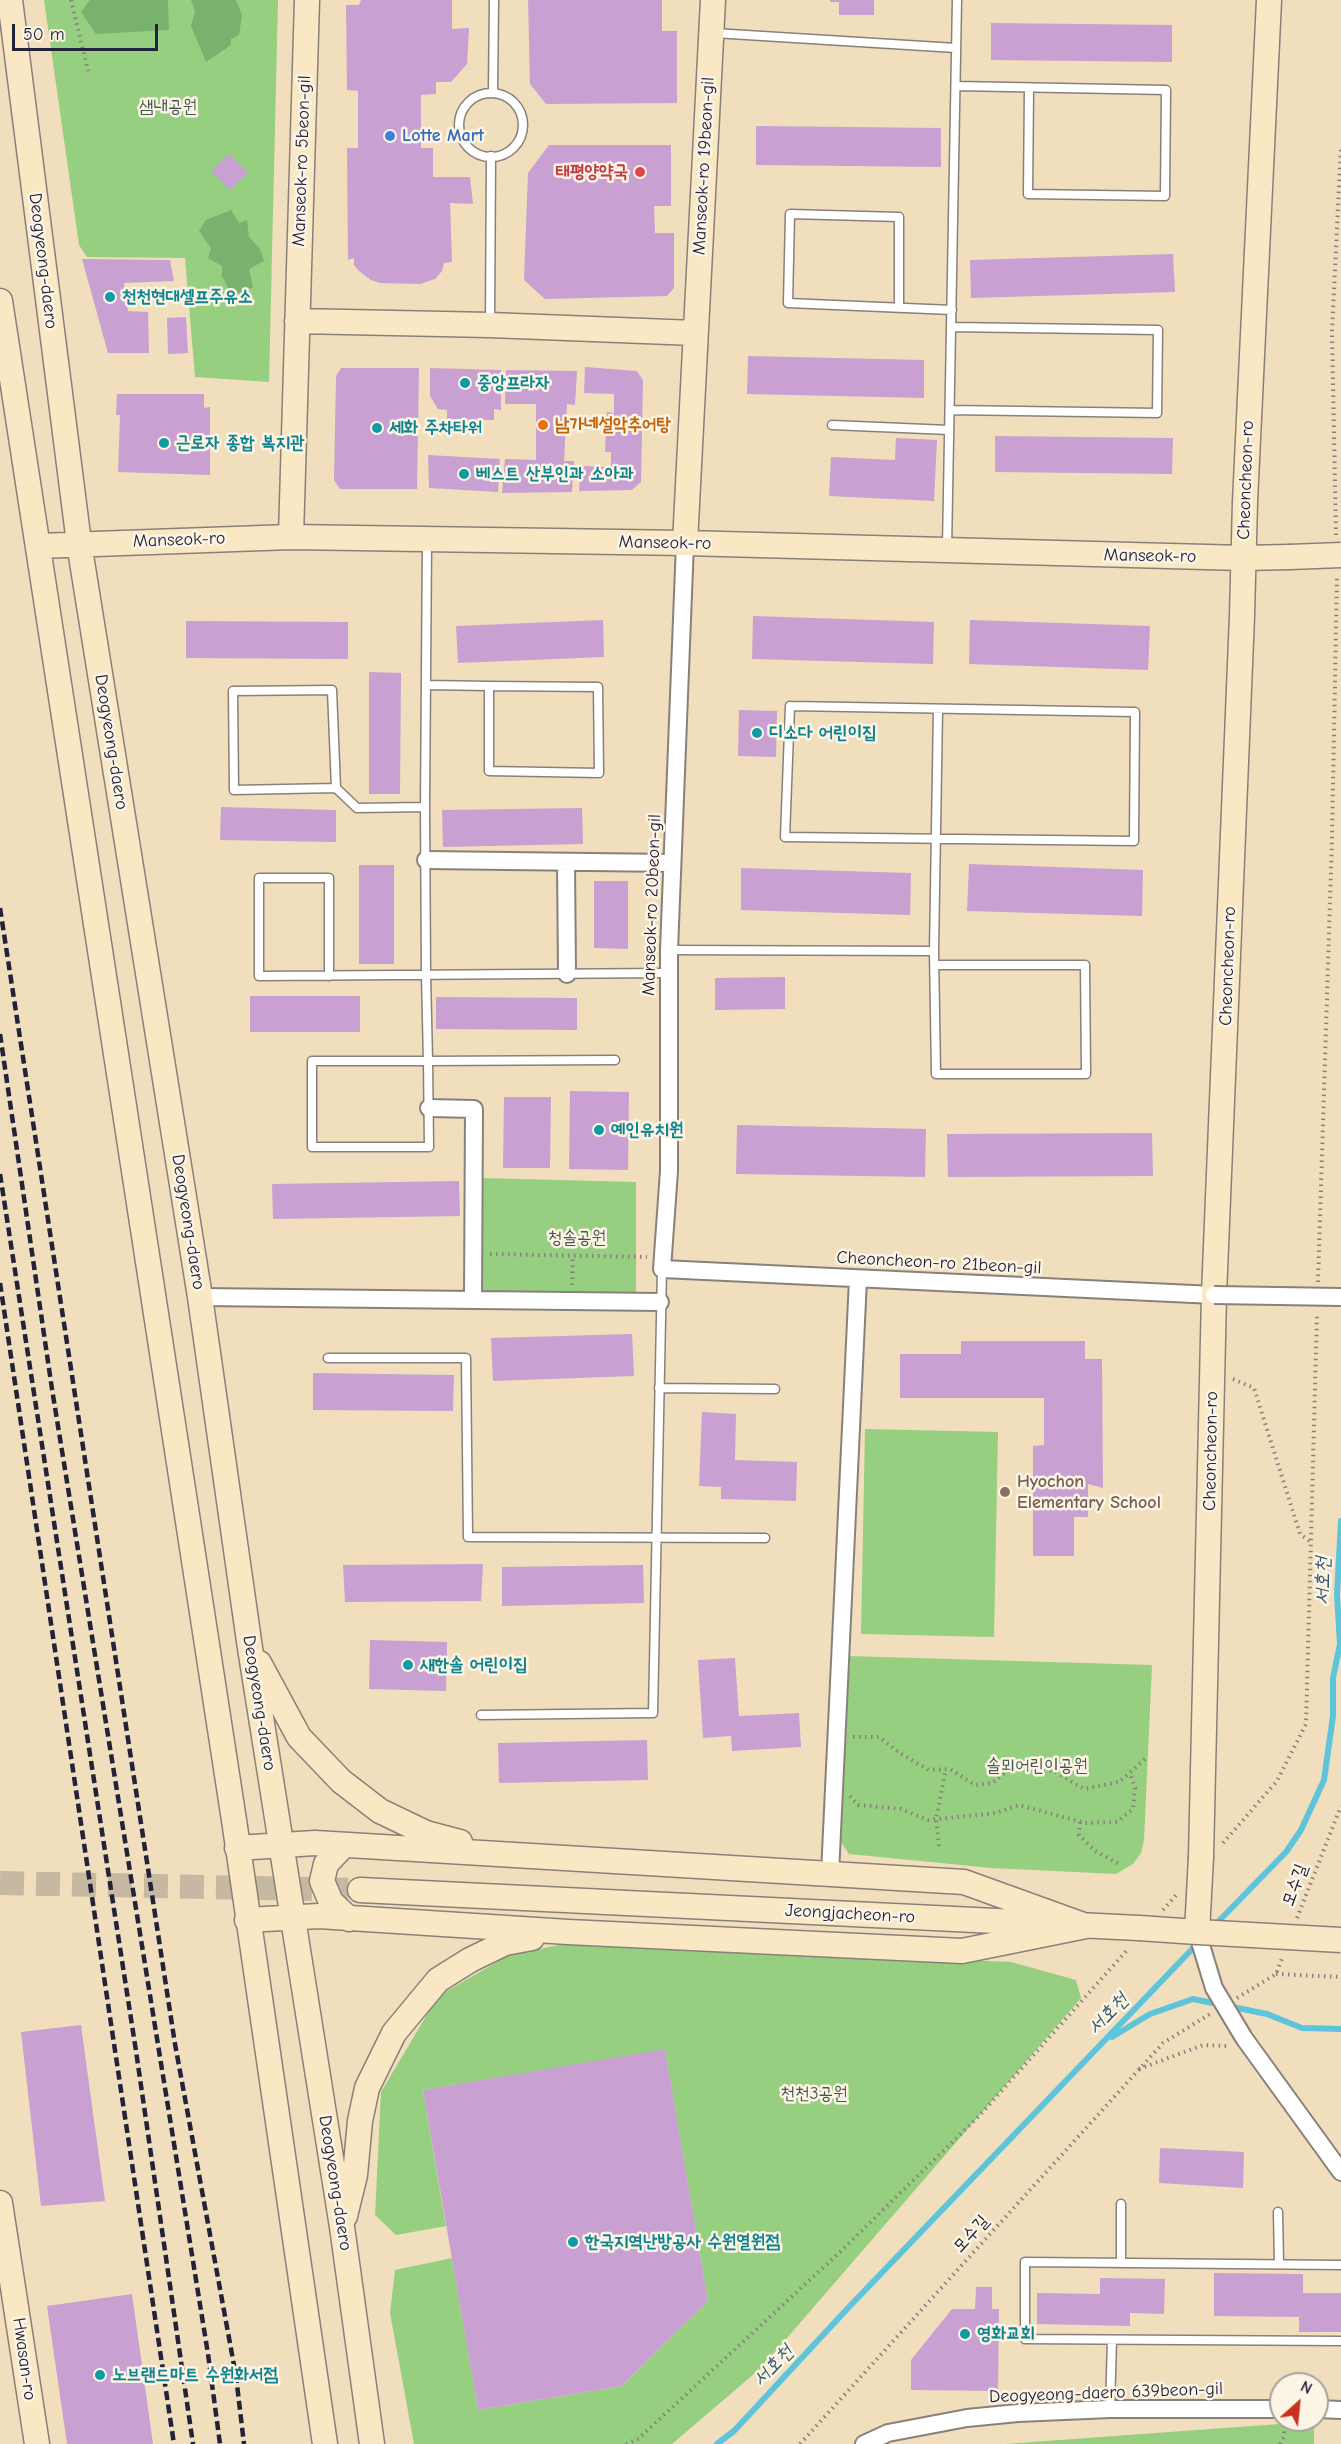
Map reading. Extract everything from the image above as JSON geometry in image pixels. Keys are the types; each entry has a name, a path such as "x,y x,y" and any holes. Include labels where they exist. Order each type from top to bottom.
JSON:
{"street":[{"name":"Deogyeong-daero","path":"10,0 79,543 200,1296 250,1648 342,2227 372,2444"},
{"name":"Manseok-ro 5beon-gil","path":"291,537 307,0"},
{"name":"Manseok-ro 19beon-gil","path":"685,543 713,0"},
{"name":"Cheoncheon-ro","path":"1197,1932 1201,1857 1214,1295 1243,558 1269,0"},
{"path":"0,301 237,1848 325,2444"},
{"path":"297,321 490,325 695,333"},
{"name":"Manseok-ro","path":"39,546 291,537 685,543 1243,558 1341,555"},
{"name":"Manseok-ro 20beon-gil","path":"663,1263 669,1171 668,973 685,543"},
{"path":"426,860 672,863"},
{"path":"566,862 567,974"},
{"path":"429,1108 474,1109 473,1299"},
{"name":"Cheoncheon-ro 21beon-gil","path":"663,1263 858,1279 1214,1295 1341,1297"},
{"path":"830,1874 858,1279"},
{"path":"200,1296 660,1302"},
{"path":"250,1648 299,1737 341,1781 380,1811 426,1833 505,1855"},
{"path":"237,1848 282,1844 344,1845 964,1882 1086,1926"},
{"path":"344,1845 326,1864 322,1881 331,1902 349,1918"},
{"name":"Jeongjacheon-ro","path":"360,1890 1341,1940"},
{"path":"247,1920 319,1916 568,1932 962,1951 1086,1926"},
{"path":"342,2227 355,2175 360,2121 367,2088 394,2033 410,2011 438,1980 470,1960 505,1943 568,1932"},
{"path":"1197,1932 1214,1988 1248,2043 1341,2172"},
{"name":"Hwasan-ro","path":"0,2203 4,2254 37,2444"},
{"name":"Deogyeong-daero 639beon-gil","path":"864,2444 888,2433 967,2418 1018,2413 1110,2409 1269,2409"}],"lane":[{"path":"493,93 494,0"},
{"path":"947,550 957,0"},
{"path":"711,33 956,48"},
{"path":"956,86 1166,90 1165,196 1028,194 1029,88"},
{"path":"493,93 503,96 518,109 522,128 514,147 506,153 490,156 474,152 466,145 460,136 459,125 460,114 466,105 474,98 493,93"},
{"path":"490,156 490,325"},
{"path":"899,307 899,217 790,214 788,303 952,310"},
{"path":"950,410 1157,413 1158,330 951,327"},
{"path":"832,425 949,430"},
{"path":"427,539 425,807 426,975 428,1061 429,1108 429,1147 312,1147 312,1061 428,1061 615,1060"},
{"path":"427,685 598,687 600,773 489,771 489,686"},
{"path":"336,788 234,790 233,691 332,690 336,788 357,808 425,807"},
{"path":"790,706 938,710 1135,712 1134,841 785,837 790,706"},
{"path":"935,965 1085,965 1086,1074 936,1074 934,951 938,710"},
{"path":"329,975 329,878 259,878 259,976 668,973"},
{"path":"669,950 934,951"},
{"path":"481,1714 653,1713 660,1302 663,1263"},
{"path":"328,1358 466,1358 468,1537 765,1538"},
{"path":"659,1388 775,1389"},
{"path":"1121,2204 1121,2263"},
{"path":"1278,2211 1280,2264"},
{"path":"1341,2265 1025,2262 1024,2339 1341,2341"},
{"path":"1110,2409 1112,2340"}],"path":[{"path":"71,0 88,71"},
{"path":"474,1253 573,1255 663,1263"},
{"path":"572,1300 573,1255"},
{"path":"1212,1370 1254,1388 1300,1534 1311,1543"},
{"path":"843,1738 879,1737 901,1754 929,1770 950,1769 975,1785 992,1783 1008,1771 1025,1768 1054,1771 1084,1789 1119,1782 1145,1759"},
{"path":"939,1846 936,1820 946,1769"},
{"path":"845,1792 858,1805 901,1809 928,1820 996,1812 1019,1806 1080,1822 1117,1822 1133,1809 1135,1788 1130,1773"},
{"name":"모수길","path":"1296,1920 1341,1806"},
{"path":"1080,1822 1079,1835 1095,1851 1121,1865"},
{"path":"1284,1952 1276,1974 1341,1977"},
{"name":"모수길","path":"800,2444 1162,2043"},
{"path":"1138,2070 1203,2045 1248,2043"}],"green space":[{"name":"샘내공원","path":"44,0 278,0 269,382 195,377 185,258 87,257 79,245"},
{"path":"90,0 168,0 169,30 96,34 81,12"},
{"path":"191,0 236,0 242,15 239,35 231,39 231,45 206,62 191,26 195,11"},
{"path":"231,210 239,223 247,220 249,237 260,249 264,261 249,269 253,287 232,296 222,276 222,266 208,258 211,248 199,231 206,220"},
{"name":"청솔공원","path":"480,1178 636,1182 636,1298 476,1295"},
{"path":"865,1429 998,1432 994,1637 861,1634"},
{"name":"솔뫼어린이공원","path":"848,1656 1152,1665 1144,1840 1141,1853 1133,1864 1116,1874 991,1868 849,1854 837,1836"},
{"name":"천천3공원","path":"569,1943 1011,1962 1076,1980 1081,1998 761,2368 672,2444 414,2444 390,2313 395,2270 452,2258 478,2410 622,2386 708,2301 665,2050 423,2090 446,2226 396,2235 375,2215 381,2092 438,1996 509,1955"},
{"path":"1269,2425 1269,2432 1314,2432 1314,2444 1005,2444"}],"building":[{"name":"Lotte Mart","path":"361,0 452,0 452,29 469,28 467,64 451,82 436,82 436,94 421,95 421,148 433,148 433,177 470,177 473,204 450,203 452,262 444,263 442,271 435,279 420,284 380,283 371,280 354,265 354,258 348,260 347,148 358,148 358,91 347,90 346,5 359,5"},
{"path":"528,0 662,0 662,31 677,31 677,103 546,104 530,84"},
{"path":"830,0 874,0 874,15 839,15 839,2 830,2"},
{"path":"991,23 1172,25 1172,62 991,60"},
{"path":"756,126 941,128 941,167 756,165"},
{"path":"549,145 671,145 671,206 654,206 655,233 674,233 674,288 667,296 545,299 524,280 528,173"},
{"path":"229,154 248,173 230,190 211,171"},
{"path":"1173,254 1175,292 971,298 970,260"},
{"name":"천천현대셀프주유소","path":"82,259 170,260 174,281 124,283 128,311 148,312 149,353 108,353"},
{"name":"천천현대셀프주유소","path":"186,317 188,353 168,354 167,318"},
{"path":"748,356 924,360 924,398 747,394"},
{"path":"585,367 637,371 643,380 641,482 632,490 579,491 581,466 611,467 611,452 605,452 607,412 614,413 614,394 584,393"},
{"name":"세화 주차타워","path":"341,368 419,368 417,489 340,489 334,480 336,376"},
{"name":"중앙프라자","path":"430,368 501,370 501,410 494,409 494,420 447,419 447,410 438,409 430,396"},
{"path":"506,370 577,371 575,405 567,404 564,461 574,461 572,492 502,493 505,459 536,460 536,404 505,404"},
{"name":"근로자 종합 복지관","path":"117,394 204,394 204,408 210,407 210,475 118,472 120,415 116,415"},
{"path":"995,436 1173,438 1172,474 995,472"},
{"path":"896,438 937,440 934,501 829,496 831,457 895,460"},
{"name":"베스트 산부인과 소아과","path":"428,455 500,459 498,492 429,488"},
{"path":"753,616 934,622 933,664 752,659"},
{"path":"603,620 604,657 458,663 456,626"},
{"path":"970,620 1150,626 1148,670 969,664"},
{"path":"186,621 348,622 348,659 186,658"},
{"path":"369,672 401,673 400,794 369,794"},
{"name":"디소다 어린이집","path":"739,710 777,711 776,757 738,756"},
{"path":"221,807 336,810 336,842 220,840"},
{"path":"582,808 583,844 443,847 442,810"},
{"path":"969,864 1143,870 1142,916 967,911"},
{"path":"359,865 394,865 394,964 359,964"},
{"path":"741,868 911,873 910,915 741,910"},
{"path":"594,881 628,881 628,949 594,948"},
{"path":"785,977 785,1009 715,1010 715,978"},
{"path":"250,996 360,996 360,1032 250,1032"},
{"path":"436,997 577,998 577,1030 436,1029"},
{"name":"예인유치원","path":"570,1091 629,1092 628,1170 569,1169"},
{"path":"504,1097 551,1097 550,1168 503,1168"},
{"path":"737,1125 926,1129 925,1177 736,1174"},
{"path":"1152,1133 1153,1176 948,1177 947,1134"},
{"path":"459,1181 460,1216 273,1219 272,1184"},
{"path":"632,1334 634,1376 493,1381 491,1338"},
{"path":"961,1341 1085,1341 1085,1359 1102,1359 1103,1488 1088,1484 1088,1517 1074,1517 1074,1556 1033,1556 1033,1446 1044,1445 1044,1398 900,1398 900,1354 961,1354"},
{"path":"313,1373 454,1375 453,1411 313,1410"},
{"path":"702,1412 736,1414 735,1460 797,1462 796,1501 721,1499 721,1487 699,1486"},
{"path":"483,1564 481,1601 345,1602 343,1565"},
{"path":"643,1565 644,1603 502,1606 502,1567"},
{"name":"새한솔 어린이집","path":"370,1640 447,1642 446,1691 369,1689"},
{"path":"735,1658 739,1716 799,1713 801,1747 732,1751 731,1736 703,1738 698,1660"},
{"path":"647,1740 648,1780 499,1783 498,1743"},
{"path":"81,2025 105,2201 41,2206 21,2032"},
{"name":"한국지역난방공사 수원열원점","path":"665,2049 708,2301 622,2386 478,2410 423,2090"},
{"path":"1160,2148 1244,2152 1243,2188 1159,2183"},
{"path":"1214,2273 1303,2274 1303,2293 1341,2293 1341,2332 1299,2332 1299,2317 1214,2316"},
{"path":"1100,2278 1165,2279 1164,2314 1130,2313 1130,2326 1037,2324 1037,2293 1100,2294"},
{"name":"영화교회","path":"976,2287 992,2287 992,2309 999,2309 998,2391 911,2390 911,2360 952,2309 975,2309"},
{"name":"노브랜드마트 수원화서점","path":"132,2294 153,2444 67,2444 47,2306"}],"waterway":[{"name":"서호천","path":"1213,1927 1286,1852 1301,1830 1324,1780 1333,1716 1333,1678 1340,1644 1337,1595 1341,1521"},
{"name":"서호천","path":"717,2444 734,2431 848,2308 1198,1943"},
{"path":"1112,2037 1150,2014 1193,1999 1267,2014 1302,2028 1341,2029"}],"tunnel":[{"path":"0,1883 360,1890"}],"railway":[{"path":"0,908 175,2044 236,2376 244,2444"},
{"path":"0,1034 52,1389 208,2354 220,2444"},
{"path":"0,1174 136,2051 193,2444"},
{"path":"0,1283 174,2444"}],"place":[{"name":"Lotte Mart","path":"390,136"},
{"name":"태평양약국","path":"640,172"},
{"name":"천천현대셀프주유소","path":"110,297"},
{"name":"중앙프라자","path":"465,383"},
{"name":"남가네설악추어탕","path":"543,425"},
{"name":"세화 주차타워","path":"377,428"},
{"name":"근로자 종합 복지관","path":"164,443"},
{"name":"베스트 산부인과 소아과","path":"464,474"},
{"name":"디소다 어린이집","path":"757,733"},
{"name":"예인유치원","path":"599,1130"},
{"name":"Hyochon Elementary School","path":"1005,1492"},
{"name":"새한솔 어린이집","path":"408,1665"},
{"name":"한국지역난방공사 수원열원점","path":"573,2242"},
{"name":"영화교회","path":"965,2334"},
{"name":"노브랜드마트 수원화서점","path":"100,2375"}]}
